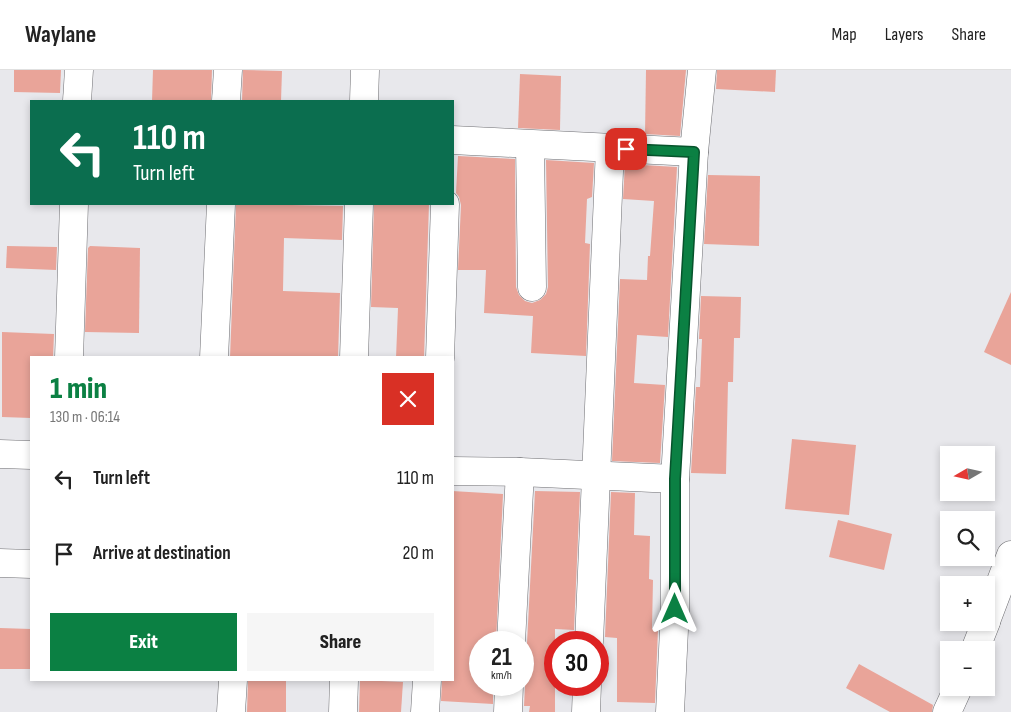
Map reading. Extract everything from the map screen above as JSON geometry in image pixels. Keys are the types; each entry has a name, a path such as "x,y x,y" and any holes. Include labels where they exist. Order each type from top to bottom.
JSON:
{"street":[{"path":"78,70 78,100"},
{"path":"226,100 228,70"},
{"path":"364,100 365,70"},
{"path":"670,712 675,609 675,479 694,152 702,70"},
{"path":"454,140 694,152"},
{"path":"530,144 532,287"},
{"path":"589,631 610,148"},
{"path":"69,356 74,205"},
{"path":"214,356 221,205"},
{"path":"354,356 360,205"},
{"path":"440,356 445,205"},
{"path":"0,454 30,455"},
{"path":"454,471 675,479"},
{"path":"512,631 520,472"},
{"path":"995,598 1011,555"},
{"path":"0,563 30,564"},
{"path":"230,712 233,681"},
{"path":"343,712 344,681"},
{"path":"425,712 427,681"},
{"path":"508,712 509,696"},
{"path":"586,712 587,696"},
{"path":"947,712 954,696"}],"building":[{"path":"14,70 61,70 60,93 14,92"},
{"path":"153,70 212,70 211,100 152,100"},
{"path":"243,70 282,71 281,100 242,100"},
{"path":"646,70 686,70 680,136 645,134"},
{"path":"717,70 776,70 775,92 716,89"},
{"path":"520,74 561,76 560,130 518,128"},
{"path":"458,156 515,159 516,287 519,295 525,301 532,303 540,300 546,294 548,287 546,160 594,163 592,197 587,199 585,243 590,244 586,356 531,353 533,316 484,313 486,270 458,270 461,205 456,193"},
{"path":"625,164 677,167 668,337 637,335 634,383 665,385 660,463 612,461 620,279 647,280 654,201 623,199"},
{"path":"708,175 760,176 759,246 704,244"},
{"path":"236,205 343,206 342,240 284,238 283,291 340,293 338,356 230,356"},
{"path":"374,205 429,205 424,356 396,356 398,308 371,307"},
{"path":"7,246 57,247 56,270 6,268"},
{"path":"90,246 140,248 139,333 85,332 88,248"},
{"path":"1011,292 1011,365 984,352"},
{"path":"701,296 741,297 740,338 734,338 733,382 728,382 726,474 691,473 696,387 700,387 702,339 699,339"},
{"path":"2,332 54,334 53,356 30,356 30,418 2,417"},
{"path":"792,439 856,445 849,515 785,509"},
{"path":"454,491 503,494 497,631 469,631 469,696 493,696 493,704 441,701 442,681 454,681"},
{"path":"535,491 580,492 574,630 555,629 555,631 544,631 544,696 555,696 555,712 529,712 530,706 524,706 524,696 534,696 534,631 528,631"},
{"path":"611,492 635,493 634,535 650,536 649,579 653,580 652,629 658,629 655,703 617,702 617,638 609,637 609,631 605,631"},
{"path":"838,520 892,534 884,570 829,557"},
{"path":"0,628 30,629 30,669 0,669"},
{"path":"859,664 933,705 932,712 890,712 846,688"},
{"path":"248,681 286,681 286,712 247,712"},
{"path":"360,681 403,682 401,712 359,712"}],"route":[{"path":"626,149 694,152 675,479 675,609"}]}
